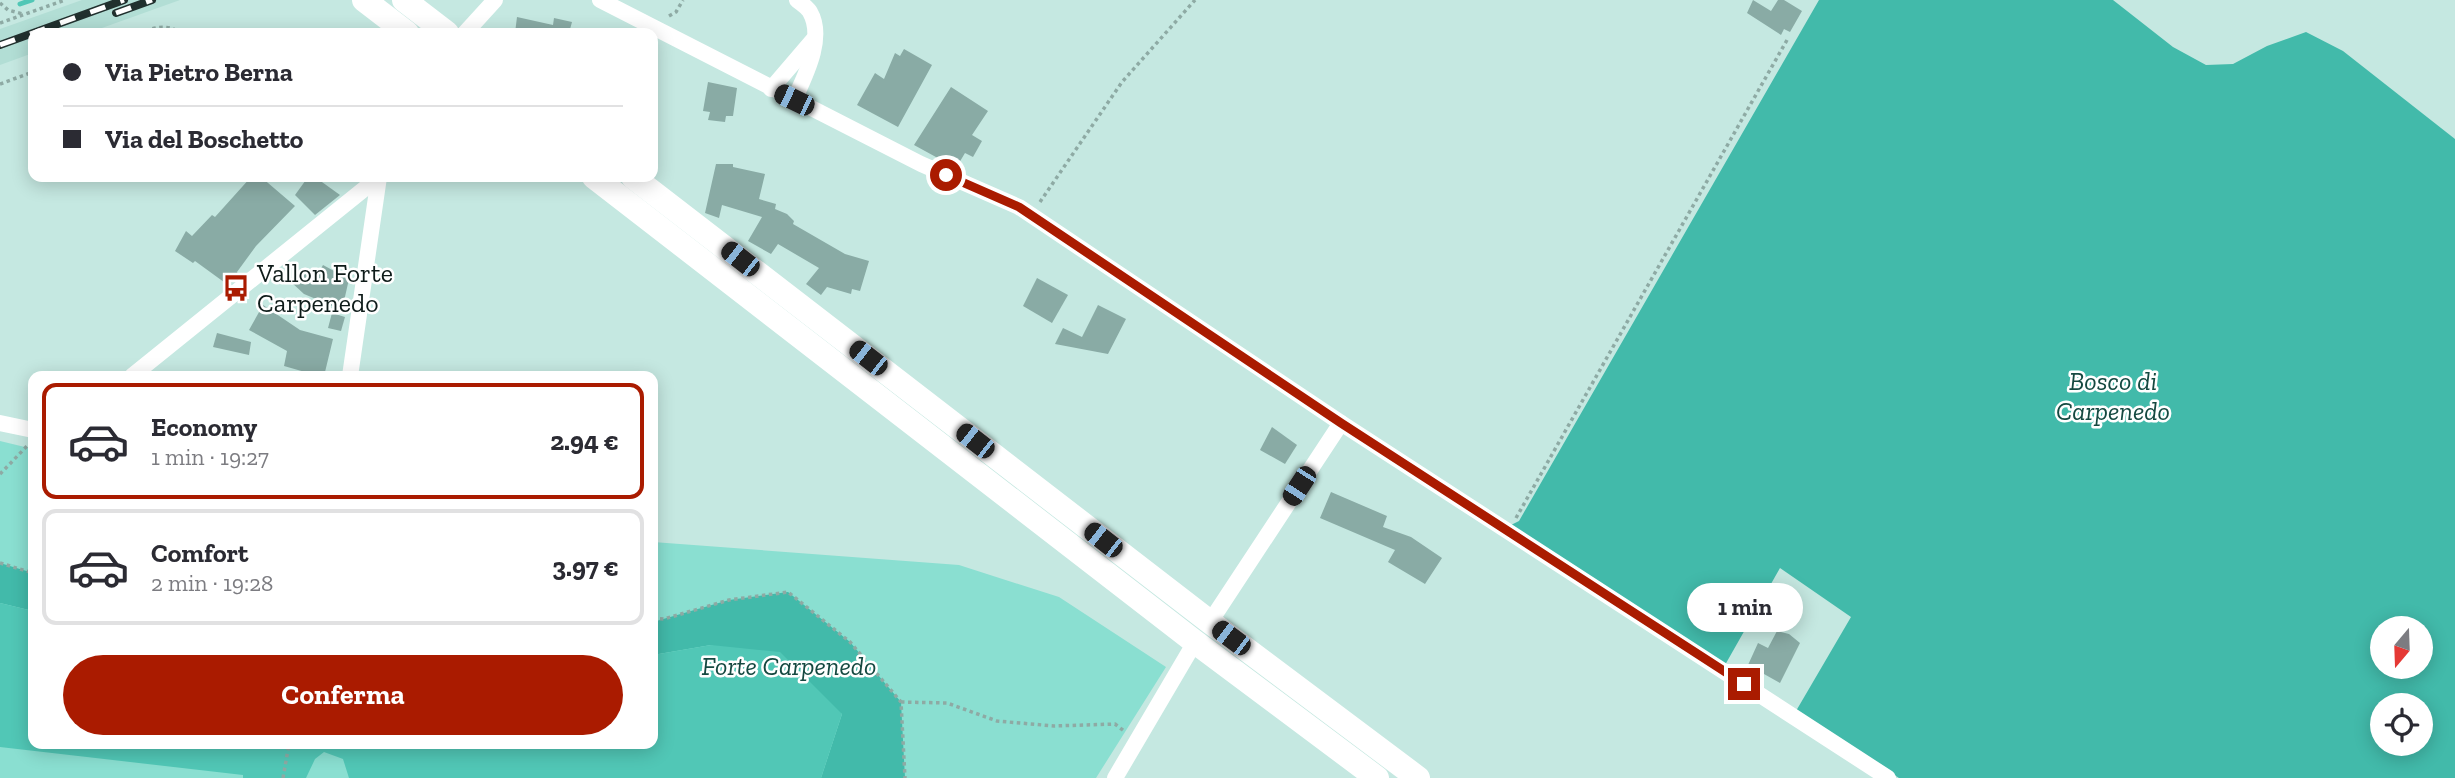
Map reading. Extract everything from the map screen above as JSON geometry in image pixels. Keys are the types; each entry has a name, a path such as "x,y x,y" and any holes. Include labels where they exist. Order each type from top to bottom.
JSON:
{"main road":[{"path":"364,0 400,28"},
{"path":"404,0 440,28"},
{"path":"600,182 1195,642 1377,778"},
{"path":"639,182 1210,622 1418,778"}],"street":[{"path":"470,28 495,0"},
{"path":"600,0 654,28"},
{"path":"794,100 810,64 815,38 810,12 797,0"},
{"path":"658,30 771,89 1032,216 1341,423 1888,778"},
{"path":"771,89 815,38"},
{"path":"138,371 373,182"},
{"path":"351,371 378,182"},
{"path":"0,423 28,429"},
{"path":"1210,622 1341,423"},
{"path":"1115,778 1195,642"}],"path":[{"path":"0,23 65,0"},
{"path":"1032,216 1062,166 1122,82 1195,0"},
{"path":"0,3 8,10 25,14"},
{"path":"1503,527 1520,513 1787,40"},
{"path":"0,84 28,74"},
{"path":"0,474 28,445"},
{"path":"0,563 28,571"},
{"path":"658,618 729,600 788,592 850,642 901,702 905,778"},
{"path":"901,702 947,703 997,721 1054,726 1115,724 1136,741"},
{"path":"283,778 288,749"}],"shaded area":[{"path":"82,0 180,0 102,28 28,28 28,55 0,65 0,29"},
{"path":"0,603 28,610 28,749 658,749 658,654 711,645 780,652 842,714 821,778 349,778 343,759 324,752 315,759 306,778 243,778 243,775 0,747"}],"green space":[{"name":"Bosco di Carpenedo","path":"1819,0 2113,0 2173,47 2206,65 2233,64 2267,46 2306,32 2343,51 2455,139 2455,778 1899,778 1796,711 1851,617 1780,568 1725,665 1511,525 1519,521"},
{"name":"Forte Carpenedo","path":"0,441 28,448 28,749 658,749 658,542 959,565 1059,597 1166,667 1096,778 0,778"},
{"path":"0,563 28,571 28,610 0,603"},
{"path":"788,592 850,642 901,702 905,778 821,778 842,714 711,645 658,654 658,621 729,600"}],"building":[{"path":"1753,0 1771,11 1778,0 1784,0 1802,11 1790,32 1784,29 1781,35 1747,13"},
{"path":"517,17 553,25 554,18 572,22 570,28 516,28"},
{"path":"904,49 932,65 898,127 857,105 875,73 884,79 895,53 900,56"},
{"path":"708,82 737,88 733,116 726,116 725,122 708,120 710,112 703,111"},
{"path":"951,87 988,111 972,135 982,141 973,157 965,153 956,168 914,145"},
{"path":"716,164 733,164 733,167 765,174 759,199 776,204 775,209 787,214 794,221 793,224 845,254 869,261 860,291 852,289 851,294 827,287 821,295 806,284 819,268 778,244 771,254 748,241 762,217 722,205 719,218 705,213"},
{"path":"246,182 267,182 295,206 256,246 237,272 239,276 228,285 195,261 193,263 175,251 186,231 192,236 212,215 215,217"},
{"path":"304,182 322,182 340,195 315,215 295,195"},
{"path":"323,265 349,279 342,310 304,294 291,282 301,269 314,281"},
{"path":"1037,278 1068,295 1052,323 1023,306"},
{"path":"263,305 300,330 333,339 325,371 302,371 284,366 287,351 249,330"},
{"path":"1098,305 1126,319 1108,354 1055,344 1063,328 1082,337"},
{"path":"332,313 345,317 341,331 328,328"},
{"path":"217,333 251,342 249,355 213,347"},
{"path":"1272,427 1297,445 1285,464 1260,450"},
{"path":"1331,492 1387,516 1383,527 1411,537 1442,558 1425,584 1388,562 1395,550 1320,518"},
{"path":"1779,585 1795,594 1787,609 1771,600"},
{"path":"1777,631 1789,634 1800,643 1780,683 1748,665 1758,643 1768,648"}],"waterway":[{"path":"20,4 32,0"}],"railway":[{"path":"47,28 124,0"},
{"path":"116,13 152,0"},
{"path":"0,45 28,35"}],"place":[{"name":"Vallon Forte Carpenedo","path":"236,288"}],"route":[{"path":"946,175 1019,207 1341,423 1744,684"}]}
